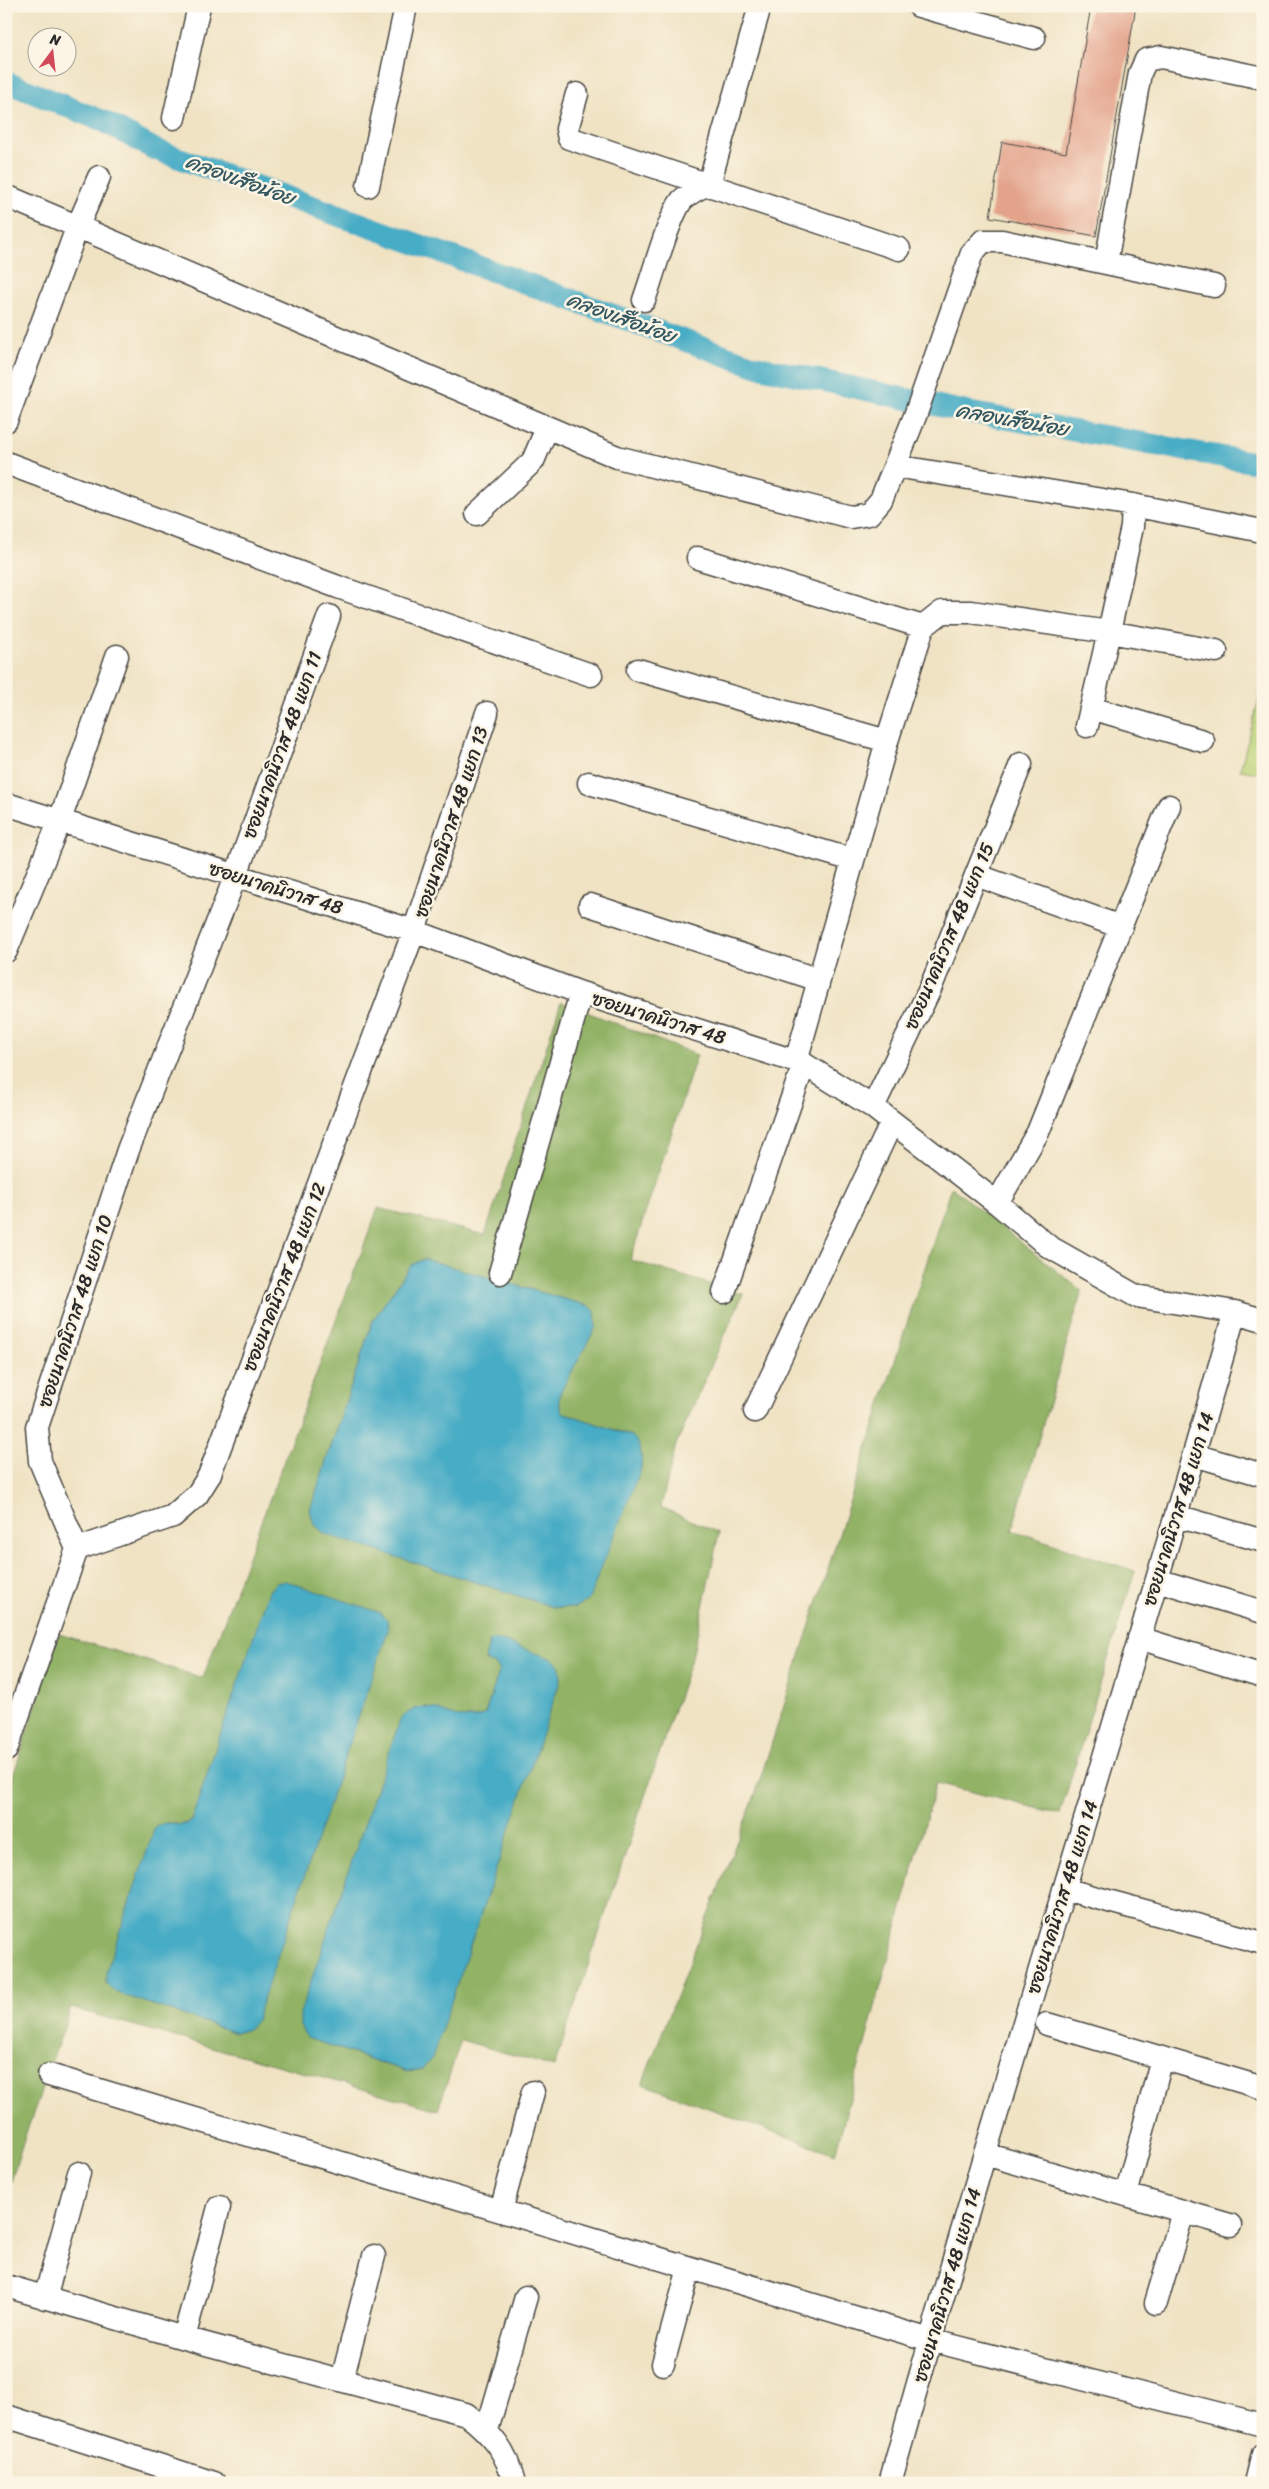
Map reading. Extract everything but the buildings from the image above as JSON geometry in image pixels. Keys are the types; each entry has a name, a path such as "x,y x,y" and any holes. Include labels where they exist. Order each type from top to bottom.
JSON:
{"street":[{"path":"174,118 199,6"},
{"path":"368,186 406,6"},
{"path":"709,184 760,6"},
{"path":"918,6 1034,38"},
{"path":"1106,264 1140,73 1146,60 1161,57 1263,78"},
{"path":"577,94 567,129 569,138 899,248"},
{"path":"6,421 77,228 98,177"},
{"path":"644,300 673,219 682,201 694,190 709,184"},
{"path":"6,196 77,228 617,457 851,517 870,514 881,500 915,416 972,253 983,241 1002,241 1214,286"},
{"path":"477,514 532,461 547,428"},
{"path":"6,463 338,587 591,675"},
{"path":"895,466 1133,505 1257,530"},
{"path":"1133,505 1132,527 1089,717 1203,741"},
{"path":"698,558 923,627"},
{"path":"724,1292 800,1062 819,980 886,741 923,627 942,612 971,612 1109,632 1216,651"},
{"name":"ซอยนาคนิวาส 48 แยก 11","path":"236,875 329,616"},
{"path":"6,951 60,820 117,656"},
{"path":"638,670 886,741"},
{"name":"ซอยนาคนิวาส 48 แยก 13","path":"414,932 487,713"},
{"name":"ซอยนาคนิวาส 48 แยก 15","path":"873,1107 930,989 1020,764"},
{"path":"589,782 853,860"},
{"name":"ซอยนาคนิวาส 48","path":"6,804 414,932 581,993 800,1062 873,1107 997,1203 1048,1246 1136,1296 1235,1312 1263,1320"},
{"path":"997,1203 1038,1132 1169,806"},
{"name":"ซอยนาคนิวาส 48 แยก 10","path":"77,1549 40,1461 37,1427 128,1150 236,875"},
{"path":"976,875 1121,927"},
{"path":"590,905 819,980"},
{"name":"ซอยนาคนิวาส 48 แยก 12","path":"77,1549 173,1516 197,1495 209,1476 414,932"},
{"path":"500,1273 581,993"},
{"path":"755,1410 892,1122"},
{"name":"ซอยนาคนิวาส 48 แยก 14","path":"890,2483 930,2340 1177,1516 1235,1312"},
{"path":"1194,1455 1263,1475"},
{"path":"1177,1516 1263,1541"},
{"path":"6,1750 77,1549"},
{"path":"1157,1580 1263,1612"},
{"path":"1139,1638 1263,1676"},
{"path":"1064,1889 1263,1942"},
{"path":"1047,2024 1263,2088"},
{"path":"1126,2195 1162,2058"},
{"path":"49,2075 930,2340 1263,2425"},
{"path":"501,2211 533,2092"},
{"path":"985,2154 1230,2225"},
{"path":"45,2298 79,2174"},
{"path":"184,2338 219,2207"},
{"path":"1156,2303 1183,2212"},
{"path":"342,2380 374,2256"},
{"path":"663,2364 689,2268"},
{"path":"6,2286 184,2338 466,2414 487,2430 500,2447 510,2466 514,2483"},
{"path":"487,2430 526,2297"},
{"path":"6,2416 200,2481"},
{"path":"1256,2483 1263,2454"}],"green space":[{"path":"1263,684 1263,774 1240,770"},
{"path":"561,1002 697,1055 630,1260 743,1294 676,1445 661,1507 719,1533 693,1653 554,2067 461,2040 438,2110 71,2008 24,2139 6,2198 6,1798 59,1634 203,1678 378,1208 485,1235","holes":["424,1259 560,1393 559,1402 562,1412 632,1436 310,1510 373,1320 411,1265","490,1641 561,1679 422,2069 407,2072 308,2038 424,1706 462,1718 477,1717 485,1714 499,1672 496,1665 485,1660","191,1821 247,2029 236,2033 115,1992 166,1822 181,1825"]},
{"path":"951,1187 1082,1291 1012,1530 1135,1571 1060,1814 936,1783 835,2154 642,2084 755,1795"}],"water":[{"path":"424,1259 589,1306 595,1311 596,1327 560,1393 559,1402 562,1412 632,1436 638,1443 641,1451 641,1469 588,1601 573,1608 553,1607 325,1534 314,1524 310,1510 373,1320 411,1265"},
{"path":"286,1581 381,1613 387,1620 388,1630 256,2020 248,2029 236,2033 115,1992 106,1984 106,1972 154,1830 163,1823 181,1825 191,1821 269,1591 276,1583"},
{"path":"496,1639 553,1659 560,1667 561,1678 432,2058 422,2069 408,2072 307,2038 300,2026 300,2013 400,1720 411,1711 421,1708 431,1708 461,1717 473,1718 485,1714 499,1672 496,1665 487,1662 485,1657 490,1641"}],"waterway":[{"name":"คลองเสือน้อย","path":"6,82 105,122 154,149 755,366 967,412 1263,464"}]}
